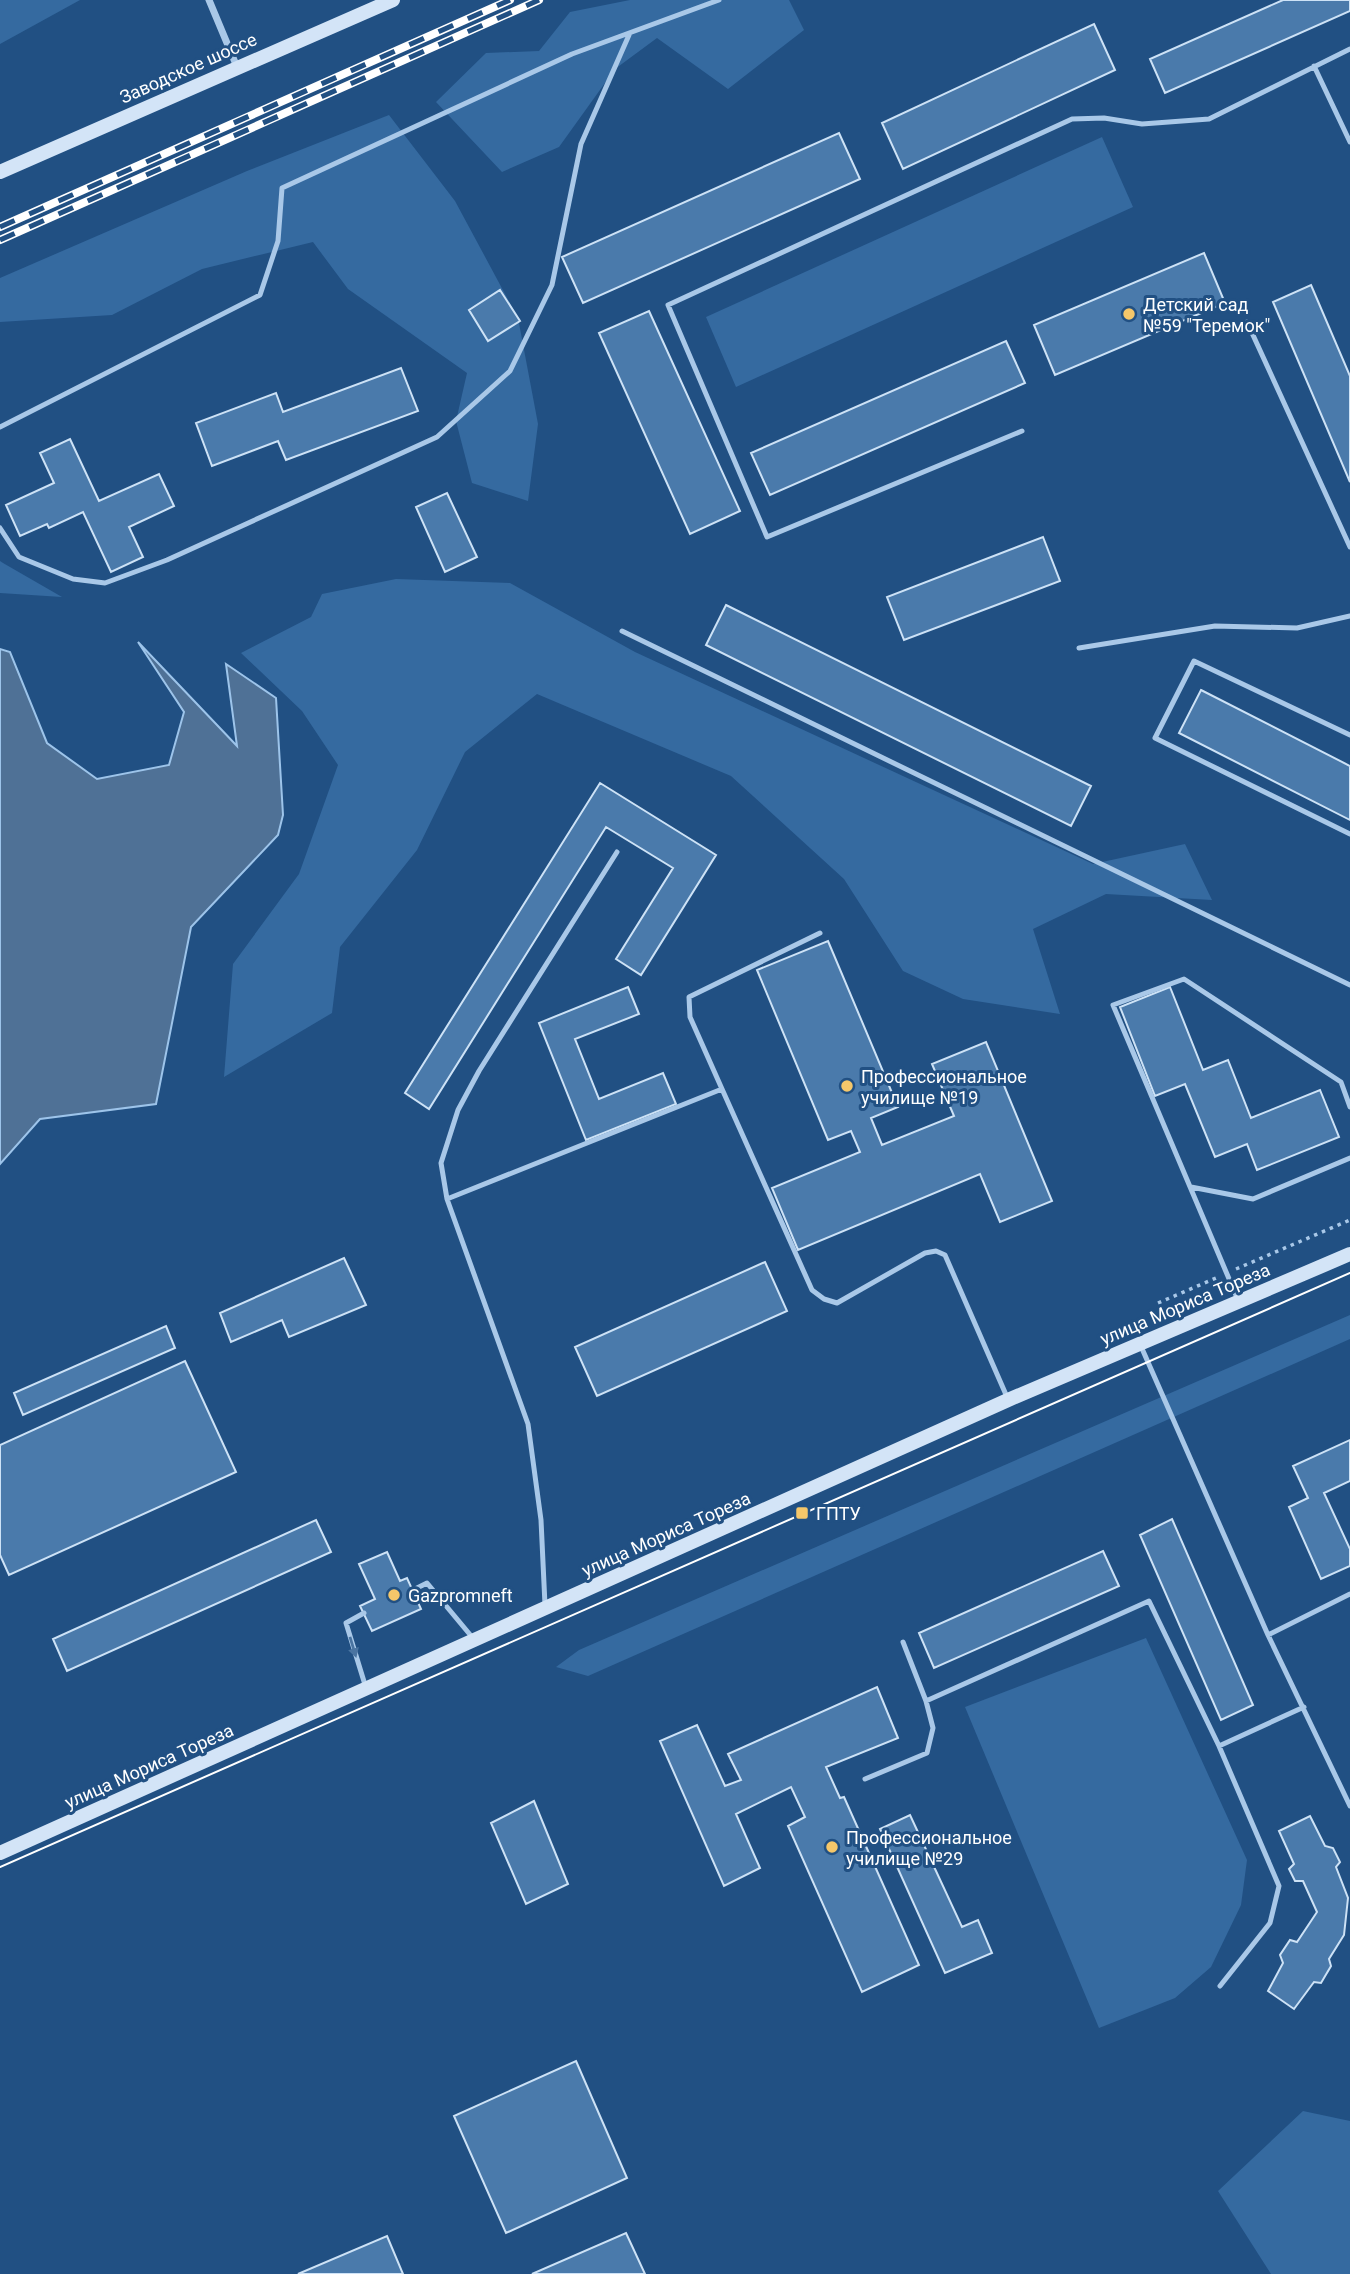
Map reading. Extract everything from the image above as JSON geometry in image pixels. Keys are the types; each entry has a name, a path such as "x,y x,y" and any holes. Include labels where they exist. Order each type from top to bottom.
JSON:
{"street":[{"path":"209,0 237,67"},
{"name":"Заводское шоссе","path":"0,172 393,0"},
{"name":"улица Мориса Тореза","path":"0,1853 1009,1400 1350,1254"}],"lane":[{"path":"0,428 260,295 278,241 282,188 572,54 719,0"},
{"path":"0,528 19,556 73,579 105,583 167,560 437,437 510,371 552,285 581,144 629,35"},
{"path":"1021,431 767,537 668,305 1072,119 1104,118 1142,124 1209,119 1350,49"},
{"path":"1314,66 1350,142"},
{"path":"1247,322 1350,547"},
{"path":"1079,648 1215,626 1297,628 1350,616"},
{"path":"622,631 1350,985"},
{"path":"1350,735 1194,661 1155,738 1350,834"},
{"path":"545,1610 541,1520 528,1424 447,1199 441,1163 458,1110 479,1071 617,852"},
{"path":"820,933 689,998 690,1017 812,1290 824,1299 837,1303 925,1253 936,1251 945,1255 1009,1400"},
{"path":"1239,1303 1113,1005 1184,979 1341,1082 1350,1107"},
{"path":"447,1199 722,1089"},
{"path":"1191,1187 1253,1199 1350,1158"},
{"path":"1140,1344 1268,1636 1350,1806"},
{"path":"413,1590 427,1583 474,1640"},
{"path":"1268,1636 1350,1594"},
{"path":"926,1701 1149,1601 1219,1746 1279,1886 1270,1923 1220,1986"},
{"path":"364,1613 346,1623 366,1690"},
{"path":"866,1779 927,1752 933,1728 926,1701 903,1642"},
{"path":"1219,1746 1304,1707"}],"path":[{"path":"1158,1303 1350,1220"}],"shaded area":[{"path":"0,0 80,0 0,44"},
{"path":"630,0 789,0 804,30 728,89 657,38 615,69 559,147 502,172 436,102 486,53 539,51 570,12"},
{"path":"389,115 455,201 518,318 538,424 528,501 472,483 456,421 467,373 348,289 313,242 202,269 112,315 0,322 0,278 247,171"},
{"path":"1102,137 1133,207 736,387 706,317"},
{"path":"0,561 3,563 62,597 0,593"},
{"path":"396,579 510,583 635,652 1093,864 1185,844 1212,900 1106,894 1033,929 1060,1014 963,999 903,971 844,879 731,776 537,694 465,752 417,850 340,947 332,1013 224,1077 233,964 299,874 338,765 302,711 241,653 311,617 322,594"},
{"path":"138,642 237,746 226,664 276,698 283,815 278,835 191,927 156,1104 40,1119 0,1164 0,649 10,652 47,743 97,779 169,765 184,712"},
{"path":"1350,1315 1350,1339 588,1676 556,1667 579,1650"},
{"path":"1146,1638 1247,1860 1241,1905 1211,1967 1175,1998 1099,2028 965,1707"},
{"path":"1303,2111 1350,2121 1350,2274 1271,2274 1218,2191"}],"building":[{"path":"1283,0 1350,0 1350,11 1165,93 1150,59"},
{"path":"1094,24 1115,70 903,169 882,123"},
{"path":"839,133 860,179 583,303 562,257"},
{"name":"Детский сад №59 \"Теремок\"","path":"1204,253 1225,303 1055,375 1034,325"},
{"path":"1311,285 1350,376 1350,482 1273,302"},
{"path":"500,290 520,321 488,341 469,310"},
{"path":"649,311 740,511 690,534 599,333"},
{"path":"1006,341 1025,383 770,495 751,453"},
{"path":"401,368 418,411 286,460 278,441 212,466 196,423 276,393 283,412"},
{"path":"70,439 99,501 159,474 174,506 129,527 143,557 111,572 83,512 49,528 47,524 20,536 6,505 54,483 40,453"},
{"path":"447,493 477,557 445,572 416,507"},
{"path":"1043,537 1060,581 904,640 887,597"},
{"path":"726,605 1091,786 1071,826 706,645"},
{"path":"1201,690 1350,766 1350,820 1179,733"},
{"path":"600,783 716,855 641,975 616,959 673,868 606,827 429,1109 405,1093"},
{"name":"Профессиональное училище №19","path":"828,941 898,1107 871,1118 882,1145 954,1116 932,1064 986,1042 1052,1201 1000,1222 980,1174 798,1250 772,1188 860,1152 851,1131 828,1140 757,970"},
{"path":"628,987 639,1014 575,1039 599,1099 663,1073 676,1104 586,1140 539,1023"},
{"path":"1170,987 1203,1070 1228,1060 1251,1118 1320,1090 1339,1137 1257,1170 1247,1144 1215,1157 1185,1084 1155,1096 1120,1007"},
{"path":"344,1258 366,1305 289,1337 282,1320 231,1342 220,1313"},
{"path":"765,1262 787,1311 597,1396 575,1347"},
{"path":"166,1326 175,1348 23,1415 14,1393"},
{"path":"185,1361 236,1472 9,1575 0,1555 0,1445"},
{"path":"1350,1440 1350,1481 1324,1493 1350,1549 1350,1566 1321,1579 1289,1507 1308,1498 1293,1466"},
{"path":"1172,1519 1253,1705 1221,1720 1140,1535"},
{"path":"316,1520 331,1552 67,1671 53,1639"},
{"path":"1103,1551 1119,1586 934,1668 919,1633"},
{"name":"Gazpromneft","path":"387,1552 400,1581 407,1578 421,1609 372,1631 360,1606 375,1599 359,1564"},
{"name":"Профессиональное училище №29","path":"877,1687 898,1738 826,1767 840,1798 844,1797 919,1965 862,1992 788,1826 805,1817 791,1787 736,1814 760,1868 724,1886 660,1741 697,1725 725,1786 741,1780 728,1754"},
{"path":"534,1801 568,1884 526,1904 491,1823"},
{"path":"910,1815 962,1927 978,1920 992,1953 945,1973 880,1829"},
{"path":"1310,1816 1325,1846 1333,1848 1340,1862 1336,1867 1348,1898 1344,1935 1329,1959 1331,1966 1321,1983 1314,1982 1294,2009 1268,1991 1283,1963 1280,1955 1290,1940 1297,1942 1317,1912 1303,1881 1295,1881 1289,1869 1294,1864 1279,1831"},
{"path":"576,2061 627,2178 506,2233 454,2116"},
{"path":"626,2233 645,2274 532,2274"},
{"path":"387,2236 403,2274 298,2274"}],"tram line":[{"path":"0,1867 1350,1273"}],"railway":[{"path":"0,227 510,0"},
{"path":"0,240 539,0"}],"place":[{"name":"Детский сад №59 \"Теремок\"","path":"1129,314"},
{"name":"Профессиональное училище №19","path":"847,1086"},
{"name":"ГПТУ","path":"802,1513"},
{"name":"Gazpromneft","path":"394,1595"},
{"name":"Профессиональное училище №29","path":"832,1847"}]}
